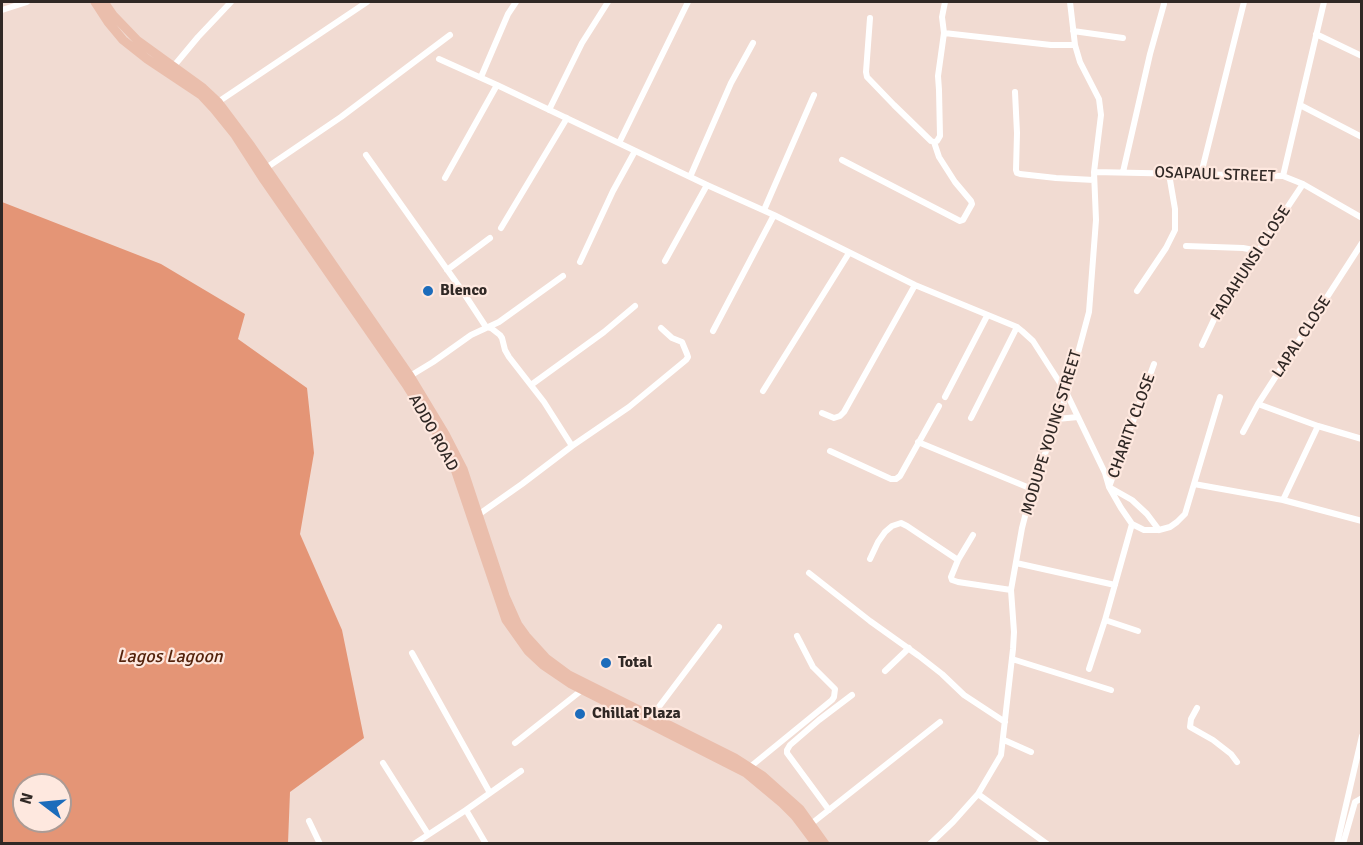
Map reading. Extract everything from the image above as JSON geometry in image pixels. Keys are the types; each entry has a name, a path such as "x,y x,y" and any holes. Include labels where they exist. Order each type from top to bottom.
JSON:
{"main road":[{"name":"ADDO ROAD","path":"95,2 123,40 201,95 214,109 235,135 407,386 440,438 455,469 499,600 511,627 523,645 559,677 746,773 782,803 816,843"},
{"name":"ADDO ROAD","path":"104,2 138,41 203,88 218,102 410,376 453,448 469,485 505,596 518,625 533,644 546,658 569,675 750,767 800,809 825,843"}],"street":[{"path":"2,10 27,2"},
{"path":"173,67 228,2"},
{"path":"218,102 367,2"},
{"path":"481,77 508,14 516,2"},
{"path":"549,110 582,43 608,2"},
{"path":"619,143 688,2"},
{"path":"934,142 940,136 938,76 944,33 942,21 945,2"},
{"name":"MODUPE YOUNG STREET","path":"931,843 978,794 1001,755 1014,632 1011,590 1022,528 1032,489 1067,394 1089,312 1096,220 1094,172 1101,108 1099,99 1080,62 1075,45 1070,2"},
{"path":"1201,174 1244,2"},
{"path":"1283,177 1324,2"},
{"path":"1123,172 1164,4"},
{"path":"842,160 960,221 963,220 972,204 939,157 934,142 867,76 870,18"},
{"path":"1073,31 1123,38"},
{"path":"944,33 1051,45 1075,45"},
{"path":"1316,34 1362,56"},
{"path":"266,168 341,117 450,35"},
{"path":"690,177 727,93 753,42"},
{"path":"439,59 706,185 774,214 915,285 1017,327 1033,341 1067,394 1105,473 1109,487 1121,508 1132,524 1144,530 1170,527 1185,514 1220,397"},
{"path":"445,178 497,85"},
{"path":"1015,92 1017,173 1094,180"},
{"path":"764,210 814,96"},
{"path":"1300,105 1362,137"},
{"path":"501,228 567,118"},
{"path":"580,262 613,191 635,151"},
{"path":"366,156 486,327 500,335 505,350 572,446"},
{"name":"OSAPAUL STREET","path":"1094,172 1283,177 1303,184 1362,218"},
{"path":"1137,291 1166,249 1175,230 1175,209 1168,174"},
{"name":"FADAHUNSI CLOSE","path":"1202,345 1217,313 1303,184"},
{"path":"665,261 706,185"},
{"path":"713,331 774,214"},
{"path":"447,270 490,238"},
{"name":"LAPAL CLOSE","path":"1243,432 1258,404 1362,243"},
{"path":"1186,246 1243,248 1258,251"},
{"path":"763,391 849,253"},
{"path":"410,376 471,335 499,322 562,276"},
{"path":"822,413 834,418 844,412 915,285"},
{"path":"531,385 604,332 635,306"},
{"path":"945,397 987,316"},
{"path":"971,418 1017,327"},
{"path":"478,515 629,407 688,357 682,342 672,338 661,328"},
{"name":"CHARITY CLOSE","path":"1109,487 1154,364"},
{"path":"1258,404 1362,439"},
{"path":"830,451 891,479 896,479 900,476 939,406"},
{"path":"1058,419 1078,417"},
{"path":"1282,500 1318,426"},
{"path":"918,442 1032,489"},
{"path":"1194,484 1282,500 1362,521"},
{"path":"1109,487 1132,500 1159,530"},
{"path":"870,558 885,532 901,523 958,560"},
{"path":"1089,669 1132,524"},
{"path":"973,535 951,577 954,581 1011,590"},
{"path":"1016,563 1115,585"},
{"path":"809,573 870,621 909,648 964,695 1005,722"},
{"path":"1105,620 1138,631"},
{"path":"652,716 719,627"},
{"path":"750,767 834,696 835,689 813,666 797,636"},
{"path":"885,671 909,648"},
{"path":"412,653 490,793"},
{"path":"1012,658 1111,690"},
{"path":"515,743 582,690"},
{"path":"829,810 787,750 819,720 852,695"},
{"path":"1197,708 1191,719 1190,727 1213,740 1231,754 1237,762"},
{"path":"811,824 940,722"},
{"path":"1336,843 1362,736"},
{"path":"1004,740 1031,752"},
{"path":"383,763 428,834"},
{"path":"414,843 521,771"},
{"path":"978,794 1038,841 1047,843"},
{"path":"1343,843 1355,802 1362,798"},
{"path":"466,810 486,843"},
{"path":"309,821 320,843"}],"water":[{"name":"Lagos Lagoon","path":"2,202 161,264 245,314 238,339 307,388 314,453 300,534 342,630 364,738 290,792 288,843 2,843"}],"place":[{"name":"Blenco","path":"428,291"},
{"name":"Total","path":"606,663"},
{"name":"Chillat Plaza","path":"580,714"}]}
